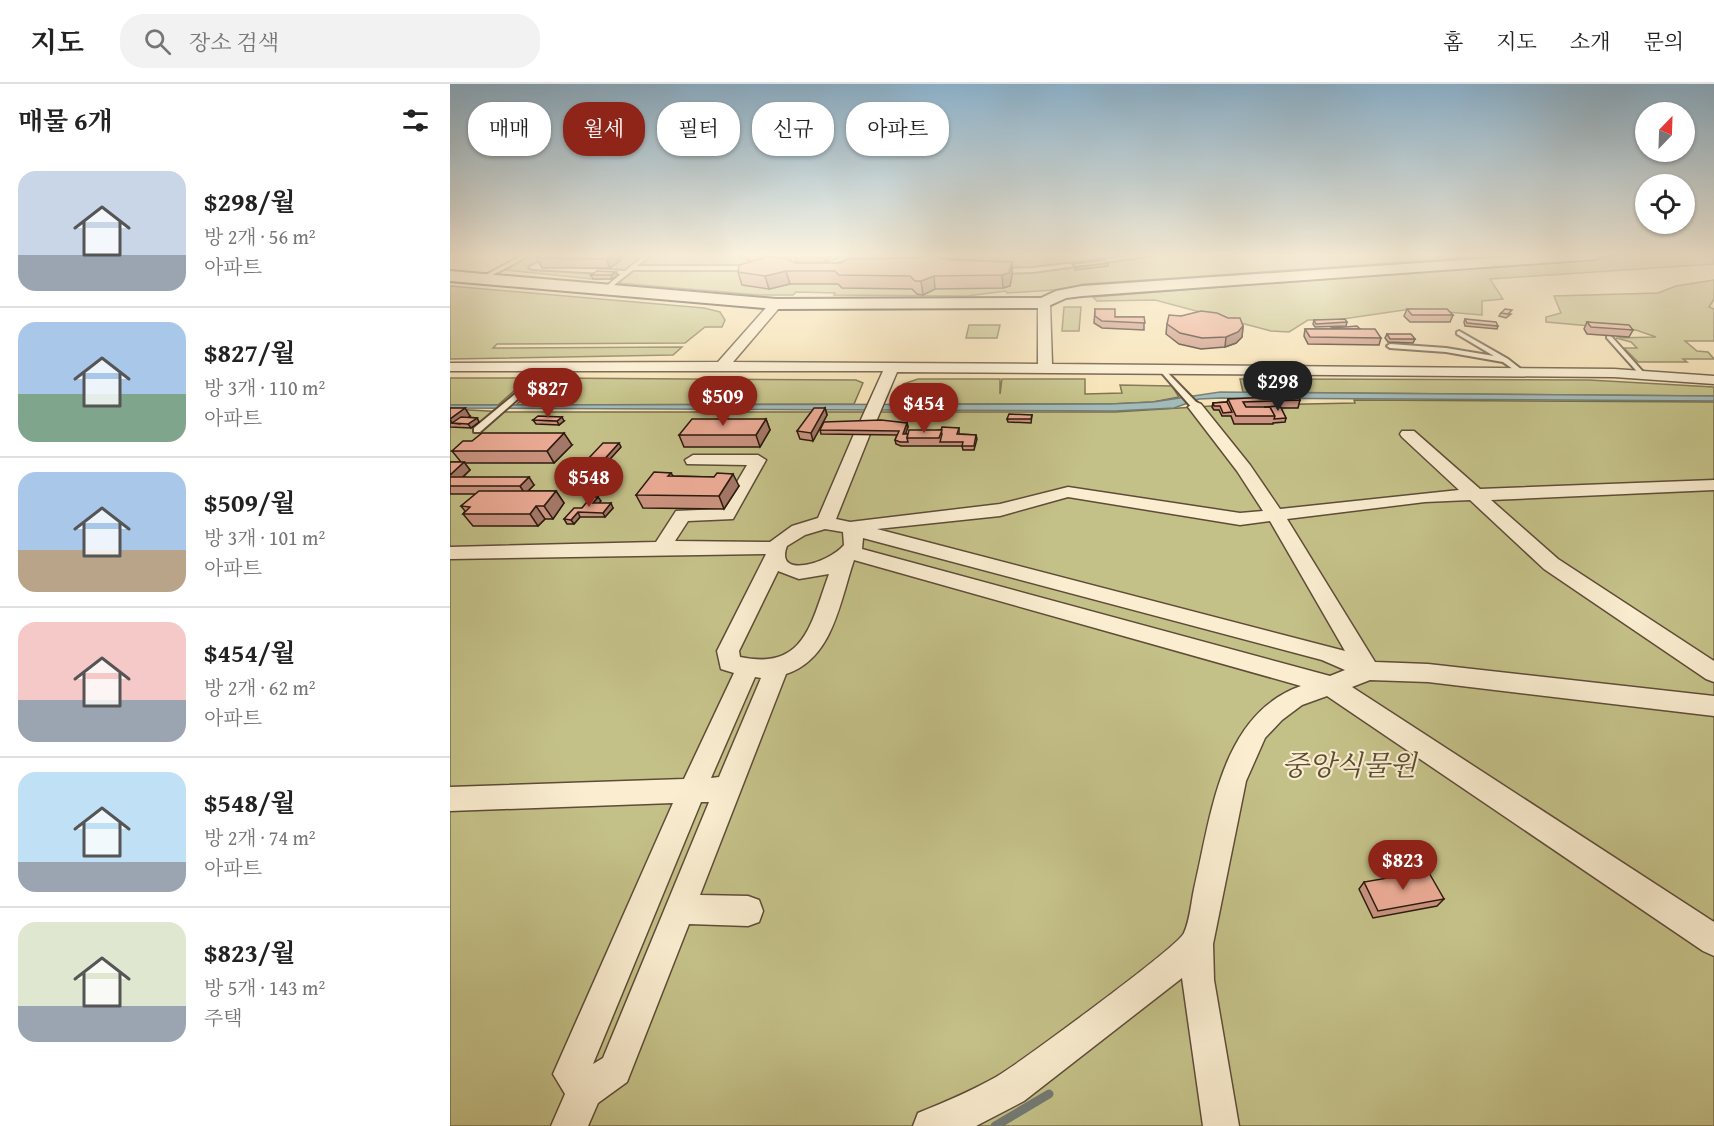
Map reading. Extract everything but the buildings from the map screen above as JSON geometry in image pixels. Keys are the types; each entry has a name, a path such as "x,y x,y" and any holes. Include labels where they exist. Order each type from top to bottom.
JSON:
{"street":[{"path":"771,304 876,304"},
{"path":"722,366 776,304"},
{"path":"1044,304 1045,370"},
{"path":"450,368 722,366 1522,373 1643,375 1714,380"},
{"path":"825,523 891,368"},
{"path":"1190,401 1218,432 1273,514 1369,671"},
{"path":"1408,434 1473,495 1570,578 1714,673"},
{"path":"661,549 682,515 727,515 758,460 693,460"},
{"path":"777,551 781,564 799,572 827,568 848,546 891,521 1000,510 1068,492 1216,518 1255,519 1273,514 1425,497 1714,486"},
{"path":"825,523 848,546 1327,684 1359,702 1714,940"},
{"path":"825,523 799,528 788,535 777,551 728,651 729,663 761,669 798,661 815,641 848,546"},
{"path":"848,546 1328,653 1369,671"},
{"path":"450,553 661,549 777,551"},
{"path":"569,1126 585,1090 615,1070 728,789 761,669"},
{"path":"585,1090 571,1074 692,790 761,669"},
{"path":"1221,1126 1198,980 1197,944 1223,817 1244,752 1255,732 1273,713 1294,698 1327,684 1369,671 1428,673 1714,706"},
{"path":"450,799 728,789"},
{"path":"680,909 748,910"},
{"path":"931,1126 966,1112 1011,1088 1156,979 1197,944"}],"lane":[{"path":"1459,333 1506,360 1522,373"},
{"path":"1610,337 1643,375"},
{"path":"1390,346 1446,350 1506,360"},
{"path":"477,430 551,367"},
{"path":"1163,371 1190,401"}],"green space":[{"path":"450,304 654,304 704,308 720,312 725,320 722,327 705,327 685,343 497,344 493,348 682,347 673,355 450,359"},
{"path":"1169,304 1482,304 1482,315 1411,309 1336,320 1308,320 1289,332 1271,331"},
{"path":"1557,304 1711,304 1709,307 1714,309 1714,341 1685,341 1697,351 1708,352 1714,359 1683,359 1687,362 1638,362 1624,348 1637,348 1631,342 1616,338 1656,337 1636,330 1546,322 1546,317 1561,313"},
{"path":"1064,307 1081,307 1079,331 1062,331"},
{"path":"969,325 1000,325 997,338 966,338"},
{"path":"450,378 529,378 498,405 450,405"},
{"path":"545,378 856,380 863,383 854,404 516,405"},
{"path":"918,379 1000,379 1000,394 1002,379 1085,379 1085,394 1122,393 1120,385 1172,386 1179,397 1153,402 1110,404 896,404 903,384"},
{"path":"1240,379 1589,380 1714,387 1714,396 1243,392"},
{"name":"중앙식물원","path":"1354,400 1714,402 1714,1126 450,1126 450,409 507,412 1115,412 1212,406 1355,403"}],"water":[{"path":"1220,392 1714,396 1714,401 1221,398 1199,399 1174,408 1115,411 450,408 450,405 1110,404 1153,402"}],"waterway":[{"path":"995,1126 1049,1094"}]}
